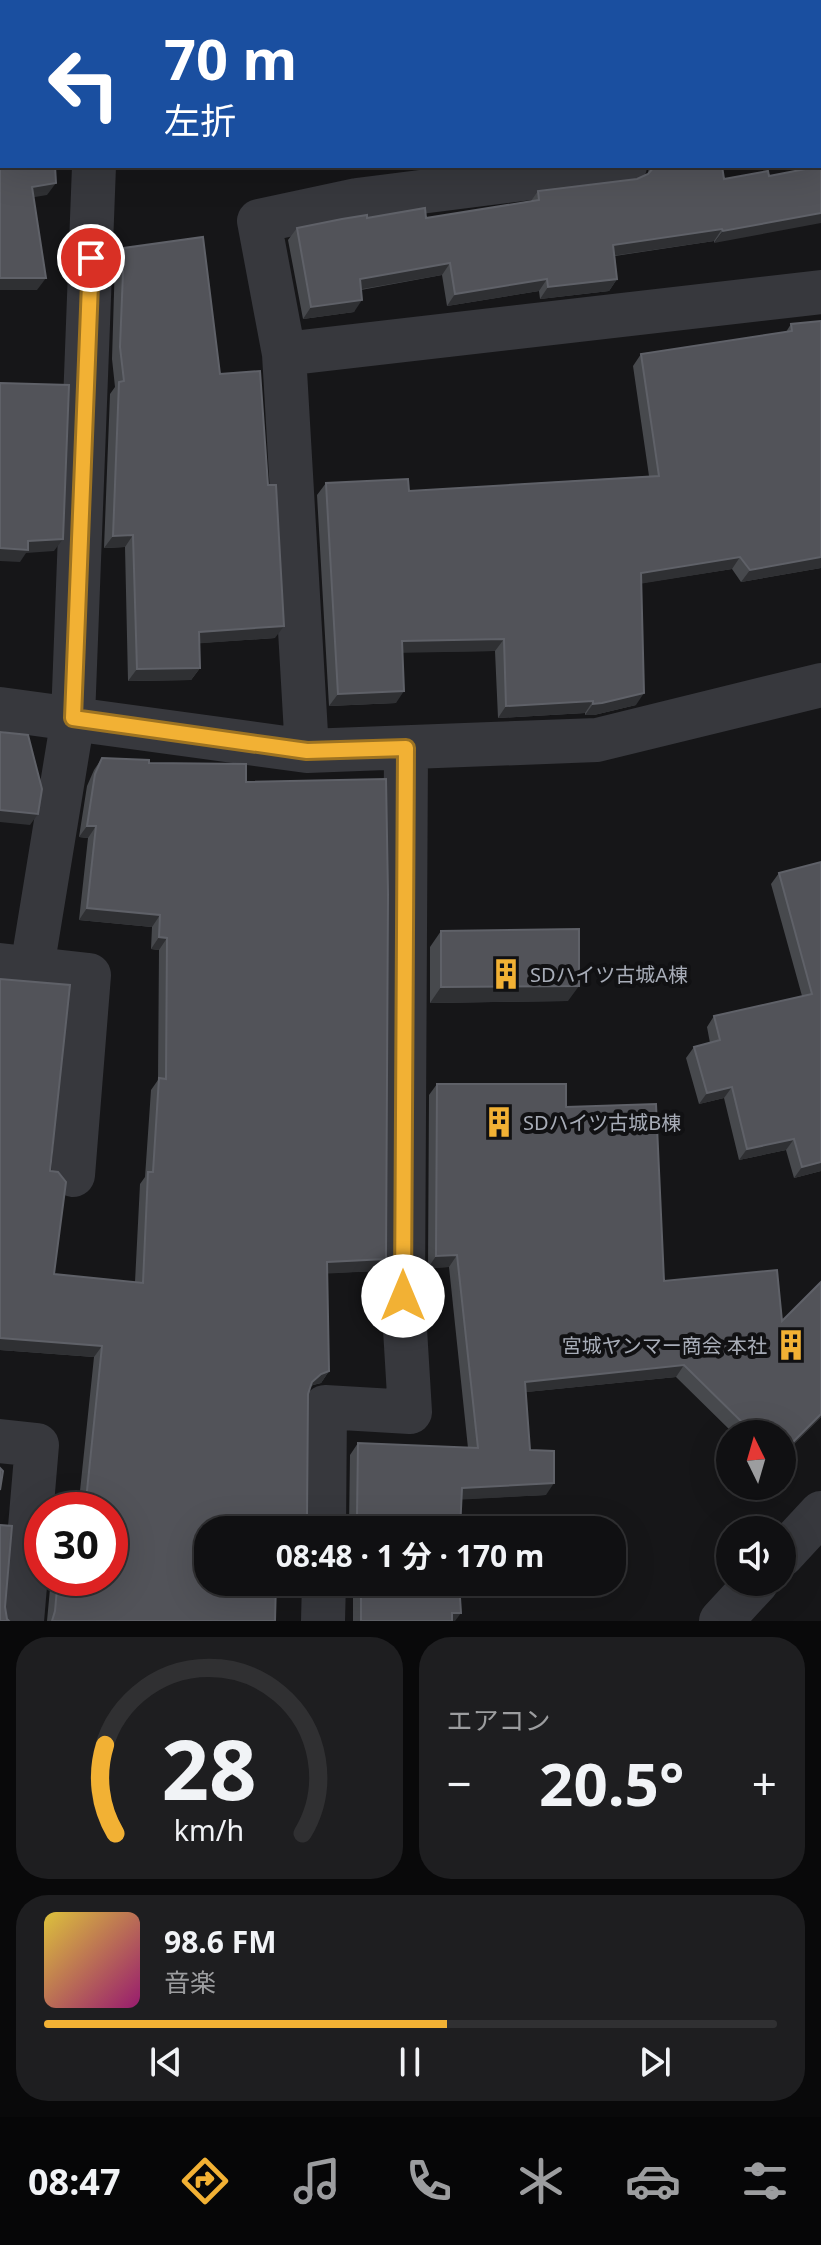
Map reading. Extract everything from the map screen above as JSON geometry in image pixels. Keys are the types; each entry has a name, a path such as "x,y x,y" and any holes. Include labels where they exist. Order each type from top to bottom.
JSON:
{"street":[{"path":"73,1175 89,975 16,966 73,718 94,168"},
{"path":"307,751 284,354 259,221 355,183 598,168"},
{"path":"284,354 821,292"},
{"path":"0,709 307,751 597,740 821,685"},
{"path":"324,1516 325,1407 410,1412 403,1296 406,748"},
{"path":"0,1441 37,1445 22,1621"},
{"path":"796,1540 821,1513"},
{"path":"323,1621 324,1596"},
{"path":"721,1621 744,1596"}],"building":[{"path":"0,168 55,168 56,183 32,187 46,278 0,278"},
{"path":"653,168 722,168 724,179 768,171 769,176 821,168 821,213 723,231 613,245 617,279 548,287 547,279 455,294 450,263 360,279 362,300 311,307 297,228 425,208 426,218 539,200 538,191 637,179"},
{"path":"203,237 220,374 260,371 268,485 276,485 284,626 199,632 200,668 137,669 133,535 113,536 119,382 124,381 120,347 124,248"},
{"path":"821,321 821,557 750,570 740,557 641,573 644,693 593,704 593,701 506,706 504,639 402,641 404,691 338,694 326,483 408,479 409,491 659,476 641,354 792,331 791,324"},
{"path":"0,383 69,385 63,539 28,541 28,550 0,548"},
{"path":"0,732 28,735 42,789 38,814 0,810"},
{"path":"102,758 149,760 149,763 246,764 246,782 386,779 386,1259 327,1262 329,1371 312,1382 308,1394 307,1516 194,1516 194,1596 276,1596 275,1621 52,1621 56,1596 128,1596 128,1492 87,1492 102,1346 0,1338 0,979 70,985 50,1171 58,1172 66,1182 54,1274 143,1283 148,1172 153,1172 159,1078 166,1079 167,938 159,937 160,915 87,908 96,826 87,826 95,774"},
{"path":"821,862 821,1162 802,1167 794,1139 747,1149 732,1087 707,1093 694,1047 720,1040 714,1016 812,994 779,873"},
{"name":"SDハイツ古城A棟","path":"579,929 579,986 441,987 441,931"},
{"path":"437,1084 566,1084 566,1107 656,1104 664,1281 777,1270 782,1321 821,1282 821,1414 796,1439 796,1420 740,1420 684,1365 525,1382 530,1450 554,1451 554,1483 462,1488 461,1516 357,1516 358,1443 478,1448 457,1255 436,1256"},
{"path":"0,1525 12,1526 5,1607 9,1621 0,1621"},
{"path":"361,1596 460,1596 461,1613 452,1613 452,1621 361,1621"}],"place":[{"name":"SDハイツ古城A棟","path":"506,974"},
{"name":"SDハイツ古城B棟","path":"499,1122"},
{"name":"宮城ヤンマー商会 本社","path":"791,1345"}],"route":[{"path":"91,258 73,718 307,751 406,748 403,1296"}]}
